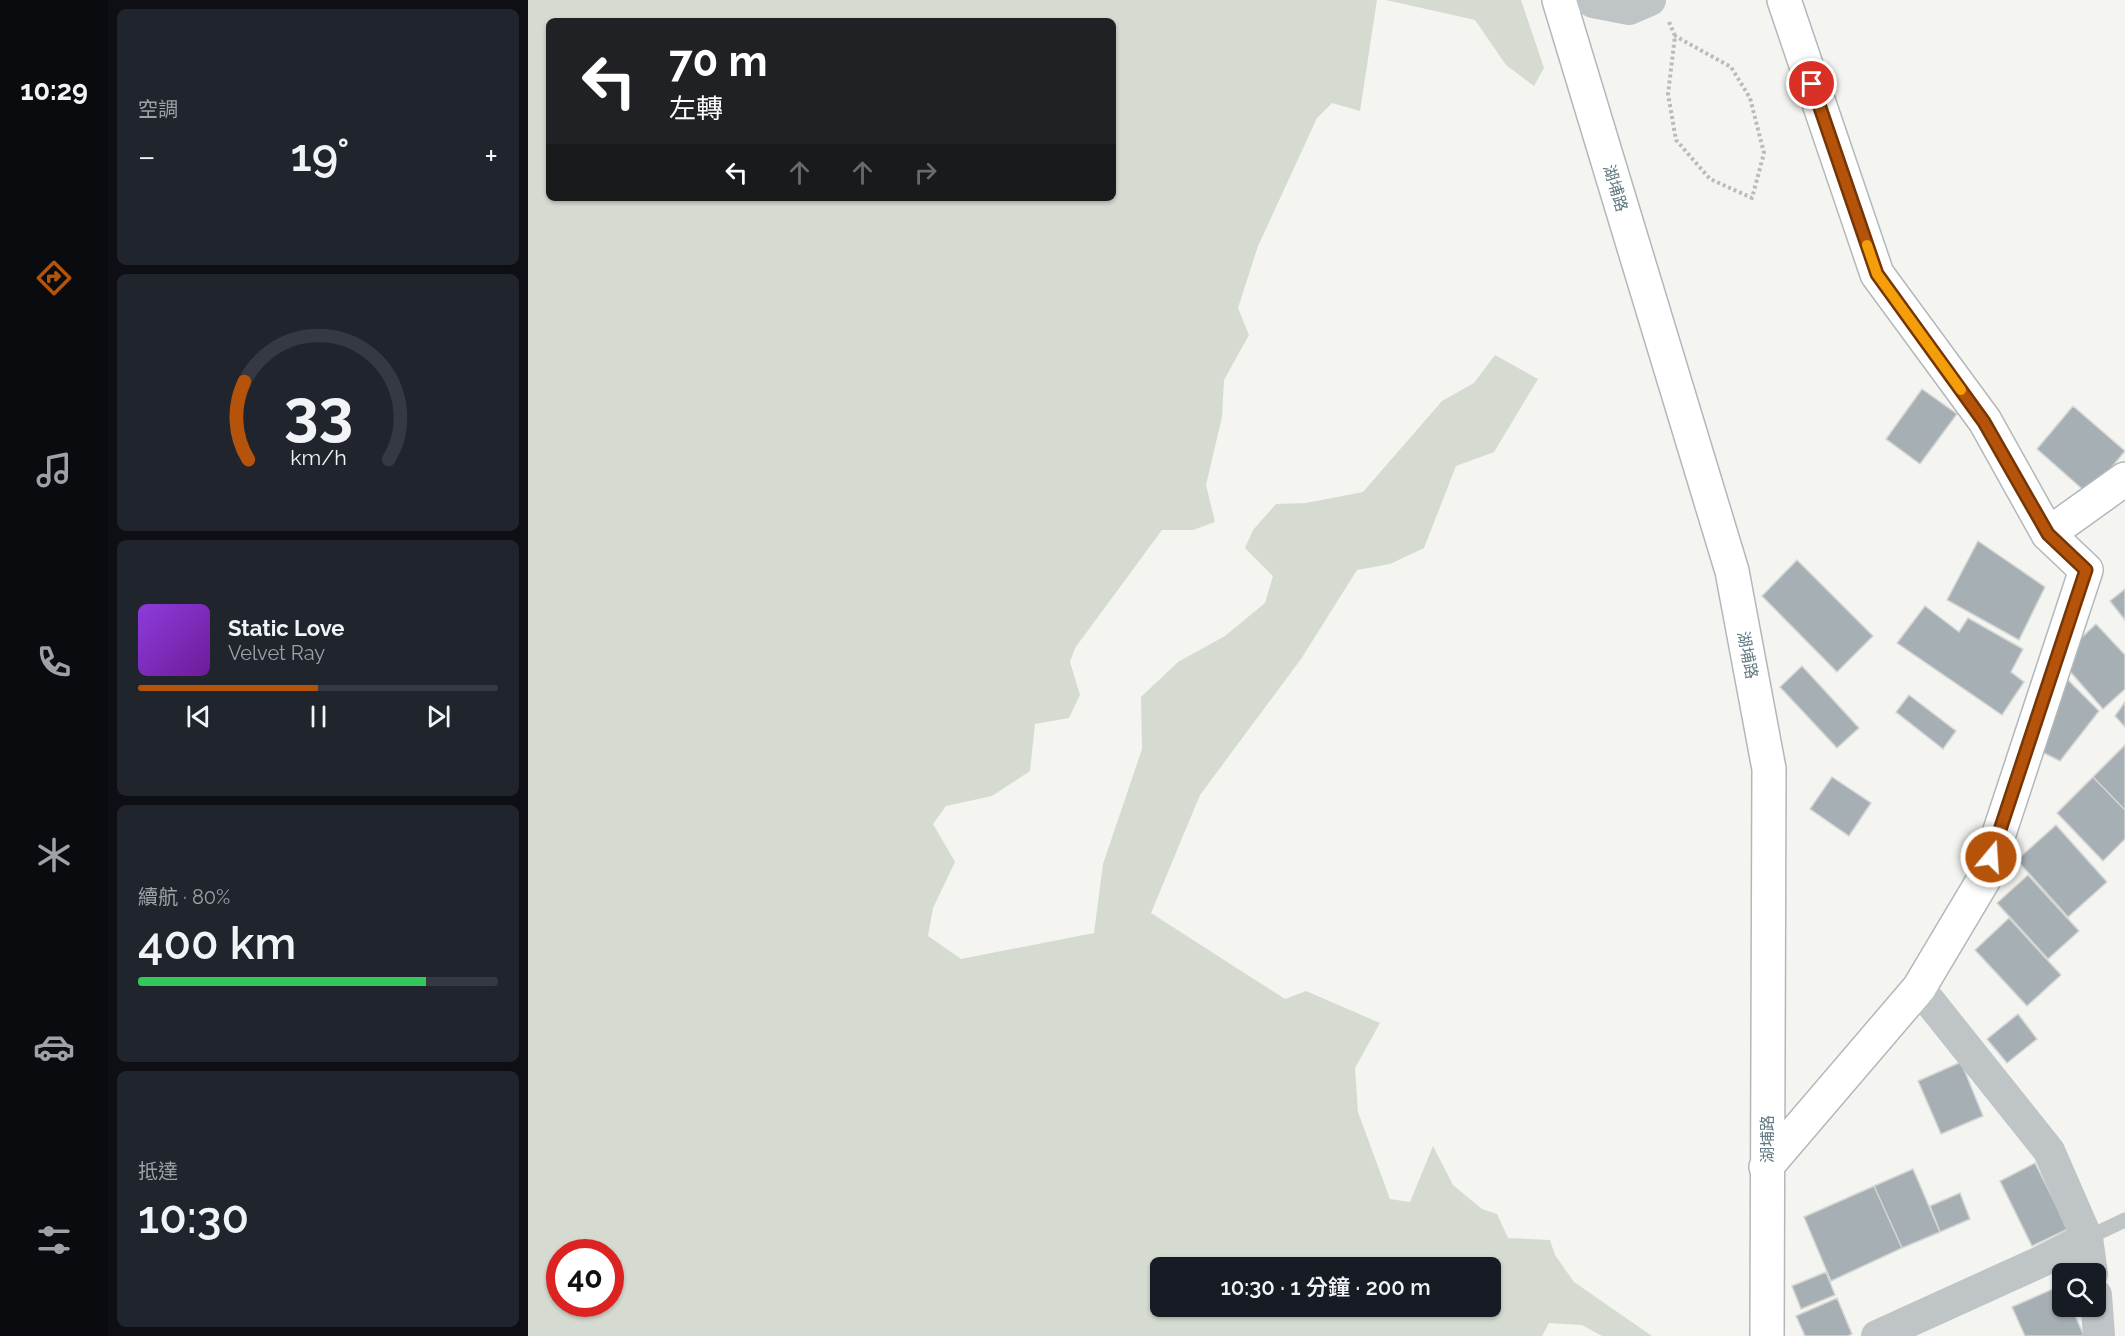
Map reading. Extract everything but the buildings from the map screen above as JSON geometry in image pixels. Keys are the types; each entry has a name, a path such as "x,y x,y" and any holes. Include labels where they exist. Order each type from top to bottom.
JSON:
{"street":[{"name":"湖埔路","path":"1559,0 1732,571 1769,769 1767,1336"},
{"path":"1590,0 1629,9 1650,0"},
{"path":"1766,1167 1919,988 1984,879 2086,570 2048,534 1984,422 1877,274 1784,0"},
{"path":"2048,534 2125,479"},
{"path":"1919,988 2049,1151 2087,1238 2090,1263"},
{"path":"1877,1336 2087,1238"},
{"path":"2098,1317 2099,1336"}],"lane":[{"path":"2087,1238 2125,1220"}],"path":[{"path":"1675,36 1731,67 1750,98 1764,153 1752,198 1710,179 1676,140 1668,94 1675,36"}],"shaded area":[{"path":"528,0 1377,0 1360,111 1332,103 1317,118 1258,246 1238,308 1249,335 1224,380 1222,417 1206,485 1215,522 1193,530 1162,530 1075,648 1070,662 1080,695 1069,718 1035,724 1030,771 992,796 946,806 933,824 955,862 933,908 928,936 961,959 1094,933 1103,864 1142,749 1141,697 1178,662 1225,636 1265,603 1273,576 1245,548 1253,530 1276,504 1306,503 1363,492 1442,401 1474,383 1495,355 1538,379 1494,452 1456,466 1424,548 1390,564 1357,570 1301,659 1200,795 1151,913 1285,999 1306,991 1380,1023 1355,1068 1358,1112 1390,1199 1410,1202 1433,1146 1453,1185 1482,1209 1497,1214 1508,1238 1550,1240 1555,1255 1574,1282 1652,1336 1602,1336 1582,1325 1549,1323 1542,1336 528,1336"},
{"path":"1386,0 1521,0 1544,68 1534,86 1506,65 1475,20"}],"slow traffic":[{"path":"1867,245 1877,274 1961,390"}],"route":[{"path":"1812,84 1877,274 1984,422 2048,534 2086,570 1991,857"}]}
